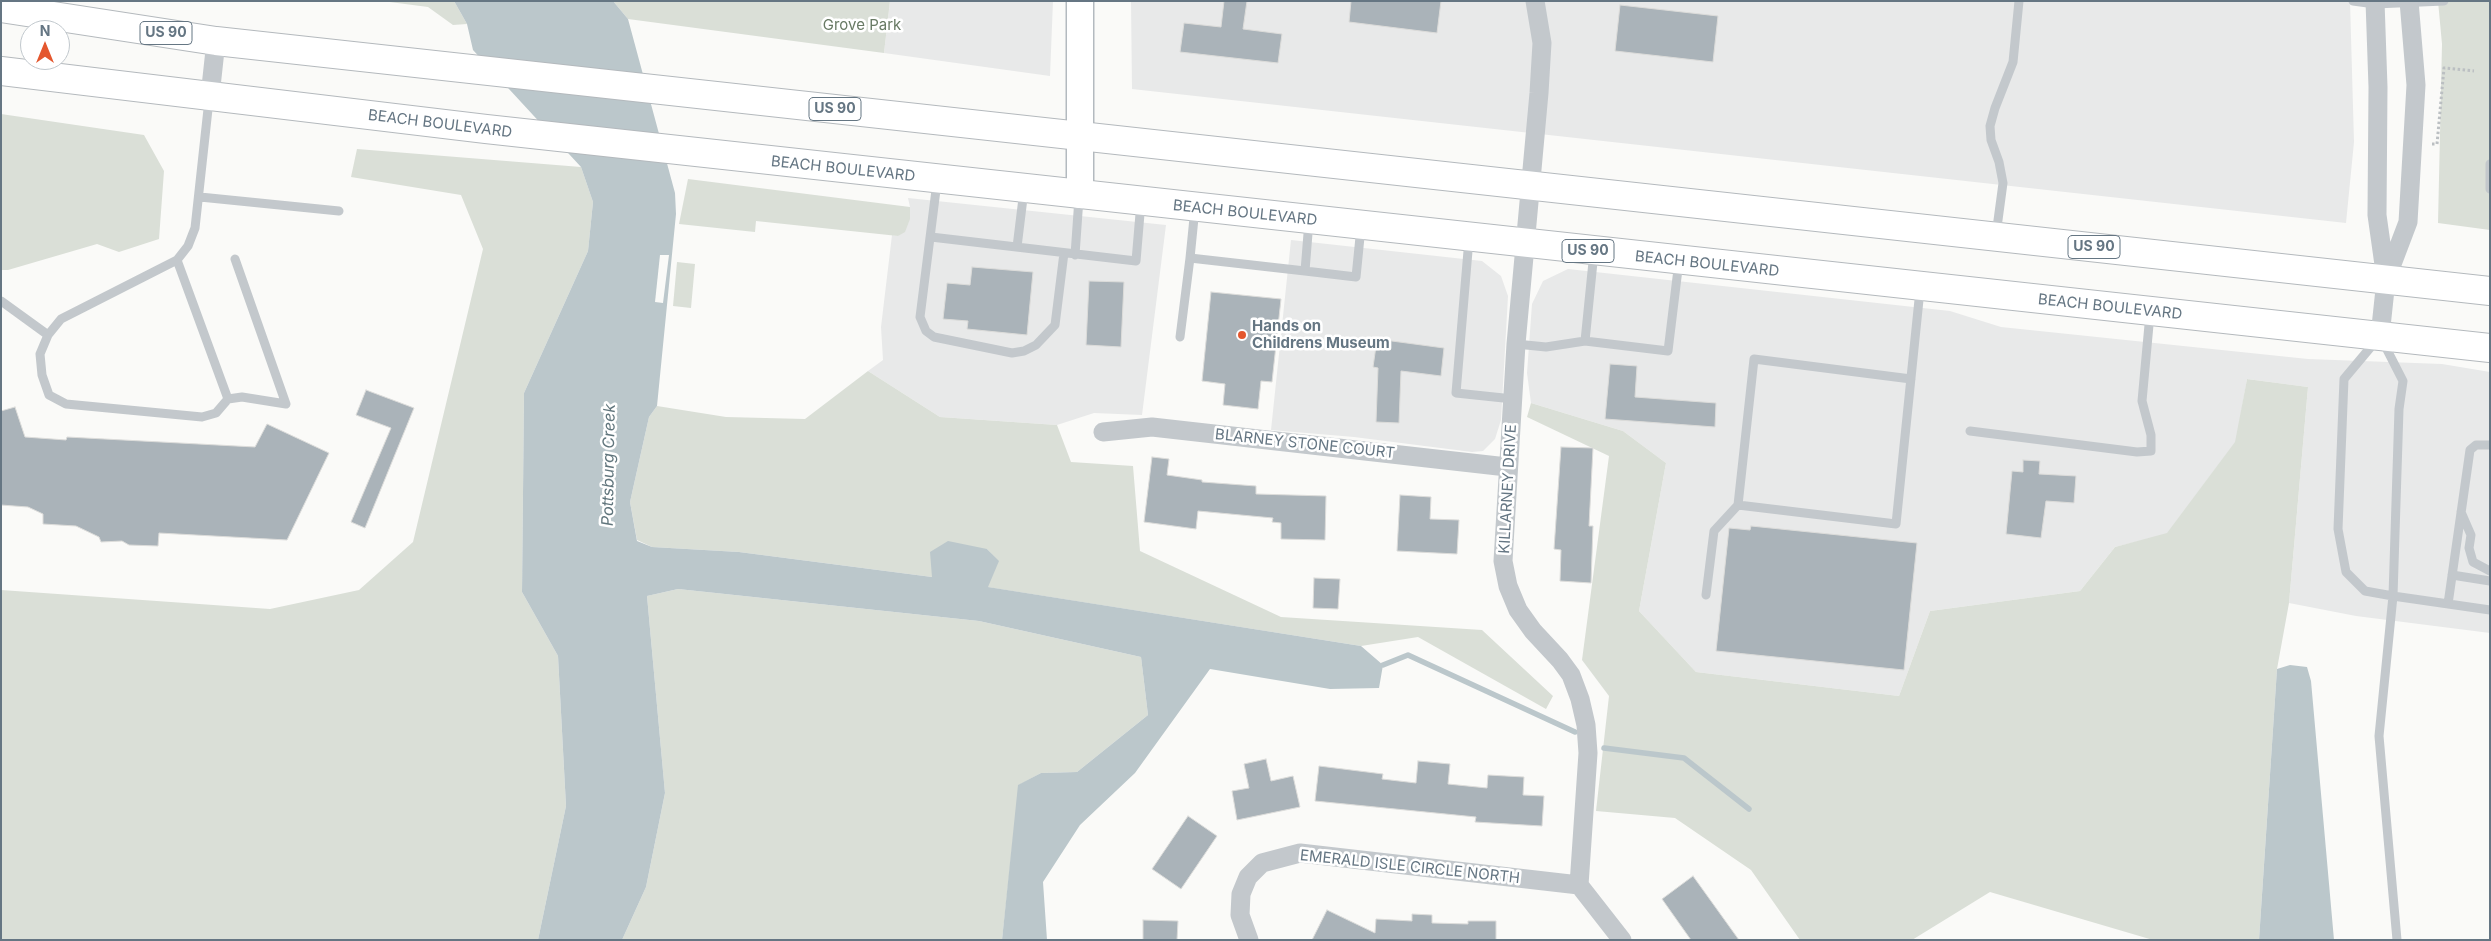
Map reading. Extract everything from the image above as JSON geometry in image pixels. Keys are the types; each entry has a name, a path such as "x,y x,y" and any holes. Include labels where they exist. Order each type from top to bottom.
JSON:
{"highway":[{"name":"US 90","path":"1,8 216,41 2490,291"},
{"name":"BEACH BOULEVARD","path":"1,71 486,129 1024,189 2490,348"}],"street":[{"path":"1080,1 1080,195"},
{"name":"KILLARNEY DRIVE","path":"1535,1 1542,43 1516,344 1507,467 1503,561 1508,586 1518,610 1571,676 1580,699 1586,725 1588,753 1579,885"},
{"path":"2386,280 2408,222 2416,84 2409,1"},
{"path":"2375,2 2378,86 2377,215 2386,280 2380,336"},
{"path":"210,96 216,41"},
{"name":"BLARNEY STONE COURT","path":"1104,432 1152,427 1507,467"},
{"name":"EMERALD ISLE CIRCLE NORTH","path":"1249,940 1240,915 1241,894 1248,877 1262,863 1300,853 1579,885"},
{"path":"1579,885 1622,940"}],"lane":[{"path":"1996,236 2003,183 1990,126 2013,62 2019,1"},
{"path":"2354,1 2444,1"},
{"path":"210,96 200,197 195,228 188,246 177,260 62,319 48,335 40,354 42,375 49,395 66,404 202,417 216,413 228,399 242,397 286,404 235,259"},
{"path":"2490,164 2490,189"},
{"path":"937,179 920,317 926,331 934,338 1012,353 1024,351 1036,345 1055,325 1064,253"},
{"path":"1017,247 1024,189"},
{"path":"1075,255 1080,195"},
{"path":"200,197 339,211"},
{"path":"931,237 1136,261 1141,202"},
{"path":"1180,338 1195,208"},
{"path":"1305,272 1309,220"},
{"path":"1190,258 1356,277 1361,226"},
{"path":"1470,238 1456,393 1513,399"},
{"path":"1585,341 1594,252"},
{"path":"177,260 228,399"},
{"path":"1516,344 1546,347 1585,341 1668,351 1679,261"},
{"path":"1738,505 1896,524 1920,287"},
{"path":"1,301 48,335"},
{"path":"1970,431 2137,452 2151,451 2151,435 2142,401 2150,312"},
{"path":"2397,940 2379,736 2393,596 2399,409 2402,380 2380,336 2344,379 2338,529 2346,572 2365,591 2393,596 2490,610"},
{"path":"1706,595 1714,531 1738,505 1754,360 1911,379"},
{"path":"2448,604 2470,450 2476,445 2490,445"},
{"path":"2461,512 2471,535 2469,548 2473,562 2490,571"},
{"path":"2452,575 2490,581"}],"path":[{"path":"2428,144 2437,144 2444,68 2474,71"}],"shaded area":[{"path":"890,1 1053,1 1050,76 884,53"},
{"path":"1131,1 2350,1 2354,142 2346,223 1132,89"},
{"path":"908,198 1166,225 1142,415 1094,413 1057,425 940,417 868,371 883,360 881,327 892,235 898,236 910,207"},
{"path":"1291,240 1482,261 1501,276 1508,296 1501,420 1495,439 1483,451 1472,452 1354,437 1271,430"},
{"path":"1568,269 1950,311 2001,327 2308,359 2442,364 2490,372 2490,633 2356,616 2289,603 2308,387 2247,379 2236,442 2167,534 2115,547 2080,591 1930,611 1899,696 1696,672 1639,611 1666,463 1623,431 1531,403 1527,373 1532,304 1543,281"}],"green space":[{"path":"382,1 454,1 467,24 453,25 428,7"},
{"name":"Grove Park","path":"613,1 890,1 884,53 628,19"},
{"path":"2438,1 2490,1 2490,230 2438,223 2442,44"},
{"path":"1,114 144,135 164,171 159,239 119,252 97,244 8,270 1,270"},
{"path":"357,149 581,167 593,202 588,251 524,393 522,592 558,656 566,806 538,940 1,940 1,590 270,609 359,590 413,542 483,249 461,195 351,177"},
{"path":"688,179 910,207 910,219 905,232 898,236 756,221 755,232 679,224"},
{"path":"677,262 695,264 691,308 673,306"},
{"path":"868,371 940,417 1057,425 1071,462 1133,466 1140,551 1281,617 1482,630 1553,696 1546,709 1418,637 1361,646 987,587 998,561 987,549 932,577 739,552 652,547 637,540 630,502 649,417 657,406 726,417 805,419"},
{"path":"2247,379 2308,387 2289,603 2277,669 2259,940 2153,940 1990,892 1912,940 1800,940 1751,870 1675,818 1596,811 1609,696 1582,660 1609,456 1527,417 1531,403 1623,431 1666,463 1639,611 1696,672 1899,696 1930,611 2080,591 2115,547 2167,533 2235,442"},
{"path":"678,589 979,621 1141,657 1148,715 1077,772 1041,773 1019,785 1002,940 622,940 646,887 665,793 647,596"}],"water":[{"name":"Pottsburg Creek","path":"454,1 613,1 628,19 675,193 676,214 657,406 649,417 630,502 637,541 652,547 739,552 932,577 930,552 948,541 987,549 999,561 988,587 1361,646 1383,665 1379,688 1330,689 1210,669 1135,773 1080,825 1043,882 1047,940 1002,940 1018,785 1041,773 1077,772 1148,715 1141,657 979,621 678,589 647,596 665,793 646,887 622,940 538,940 566,806 558,656 522,592 524,393 588,251 593,202 581,167 473,50 467,24"},
{"path":"2290,665 2307,667 2311,681 2334,940 2259,940 2277,669"}],"pier":[{"path":"660,255 669,255 663,303 655,302"}],"building":[{"path":"1224,1 1247,1 1243,29 1282,34 1278,63 1180,52 1184,23 1221,27"},
{"path":"1351,1 1441,1 1437,33 1349,22"},
{"path":"1620,5 1718,16 1713,62 1615,51"},
{"path":"972,267 1033,272 1027,335 967,329 968,321 943,319 947,283 970,285"},
{"path":"1089,281 1124,282 1121,347 1086,345"},
{"name":"Hands on Childrens Museum","path":"1211,292 1281,299 1272,382 1261,381 1258,409 1223,405 1225,384 1202,381"},
{"path":"1377,339 1444,348 1441,376 1401,371 1399,423 1376,422 1378,368 1373,367"},
{"path":"1610,364 1637,366 1635,397 1716,403 1715,427 1605,419"},
{"path":"366,390 414,408 365,528 351,522 391,428 356,415"},
{"path":"15,407 25,437 66,440 67,437 255,447 267,424 329,453 287,540 159,533 158,546 129,545 122,541 101,542 99,537 76,526 43,524 43,514 28,507 1,505 1,411"},
{"path":"1561,447 1593,448 1589,526 1593,526 1591,583 1560,581 1561,550 1554,549"},
{"path":"1152,457 1169,459 1167,475 1202,480 1202,482 1256,486 1256,494 1326,496 1325,540 1281,539 1281,523 1272,522 1273,518 1198,511 1196,529 1144,522"},
{"path":"2023,460 2040,461 2039,474 2076,476 2074,503 2046,501 2041,538 2006,534 2012,471 2023,472"},
{"path":"1400,495 1431,497 1430,519 1459,520 1457,554 1397,551"},
{"path":"1751,526 1917,543 1904,670 1716,651 1729,528 1750,530"},
{"path":"1314,578 1340,579 1338,609 1313,608"},
{"path":"1266,759 1271,781 1293,776 1300,807 1237,820 1232,791 1249,788 1244,764"},
{"path":"1418,761 1450,764 1448,784 1487,788 1488,775 1524,777 1523,795 1544,796 1542,826 1475,822 1476,817 1315,801 1319,766 1383,774 1382,779 1416,783"},
{"path":"1188,816 1217,836 1181,889 1152,869"},
{"path":"1693,876 1739,940 1691,940 1662,899"},
{"path":"1327,910 1375,933 1376,919 1412,921 1412,914 1432,915 1432,923 1468,924 1468,921 1496,921 1496,940 1312,940"},
{"path":"1143,920 1178,921 1177,940 1143,940"}],"waterway":[{"path":"1383,665 1408,655 1575,732"},
{"path":"1604,748 1684,758 1749,809"}],"place":[{"name":"Hands on Childrens Museum","path":"1242,335"}]}
